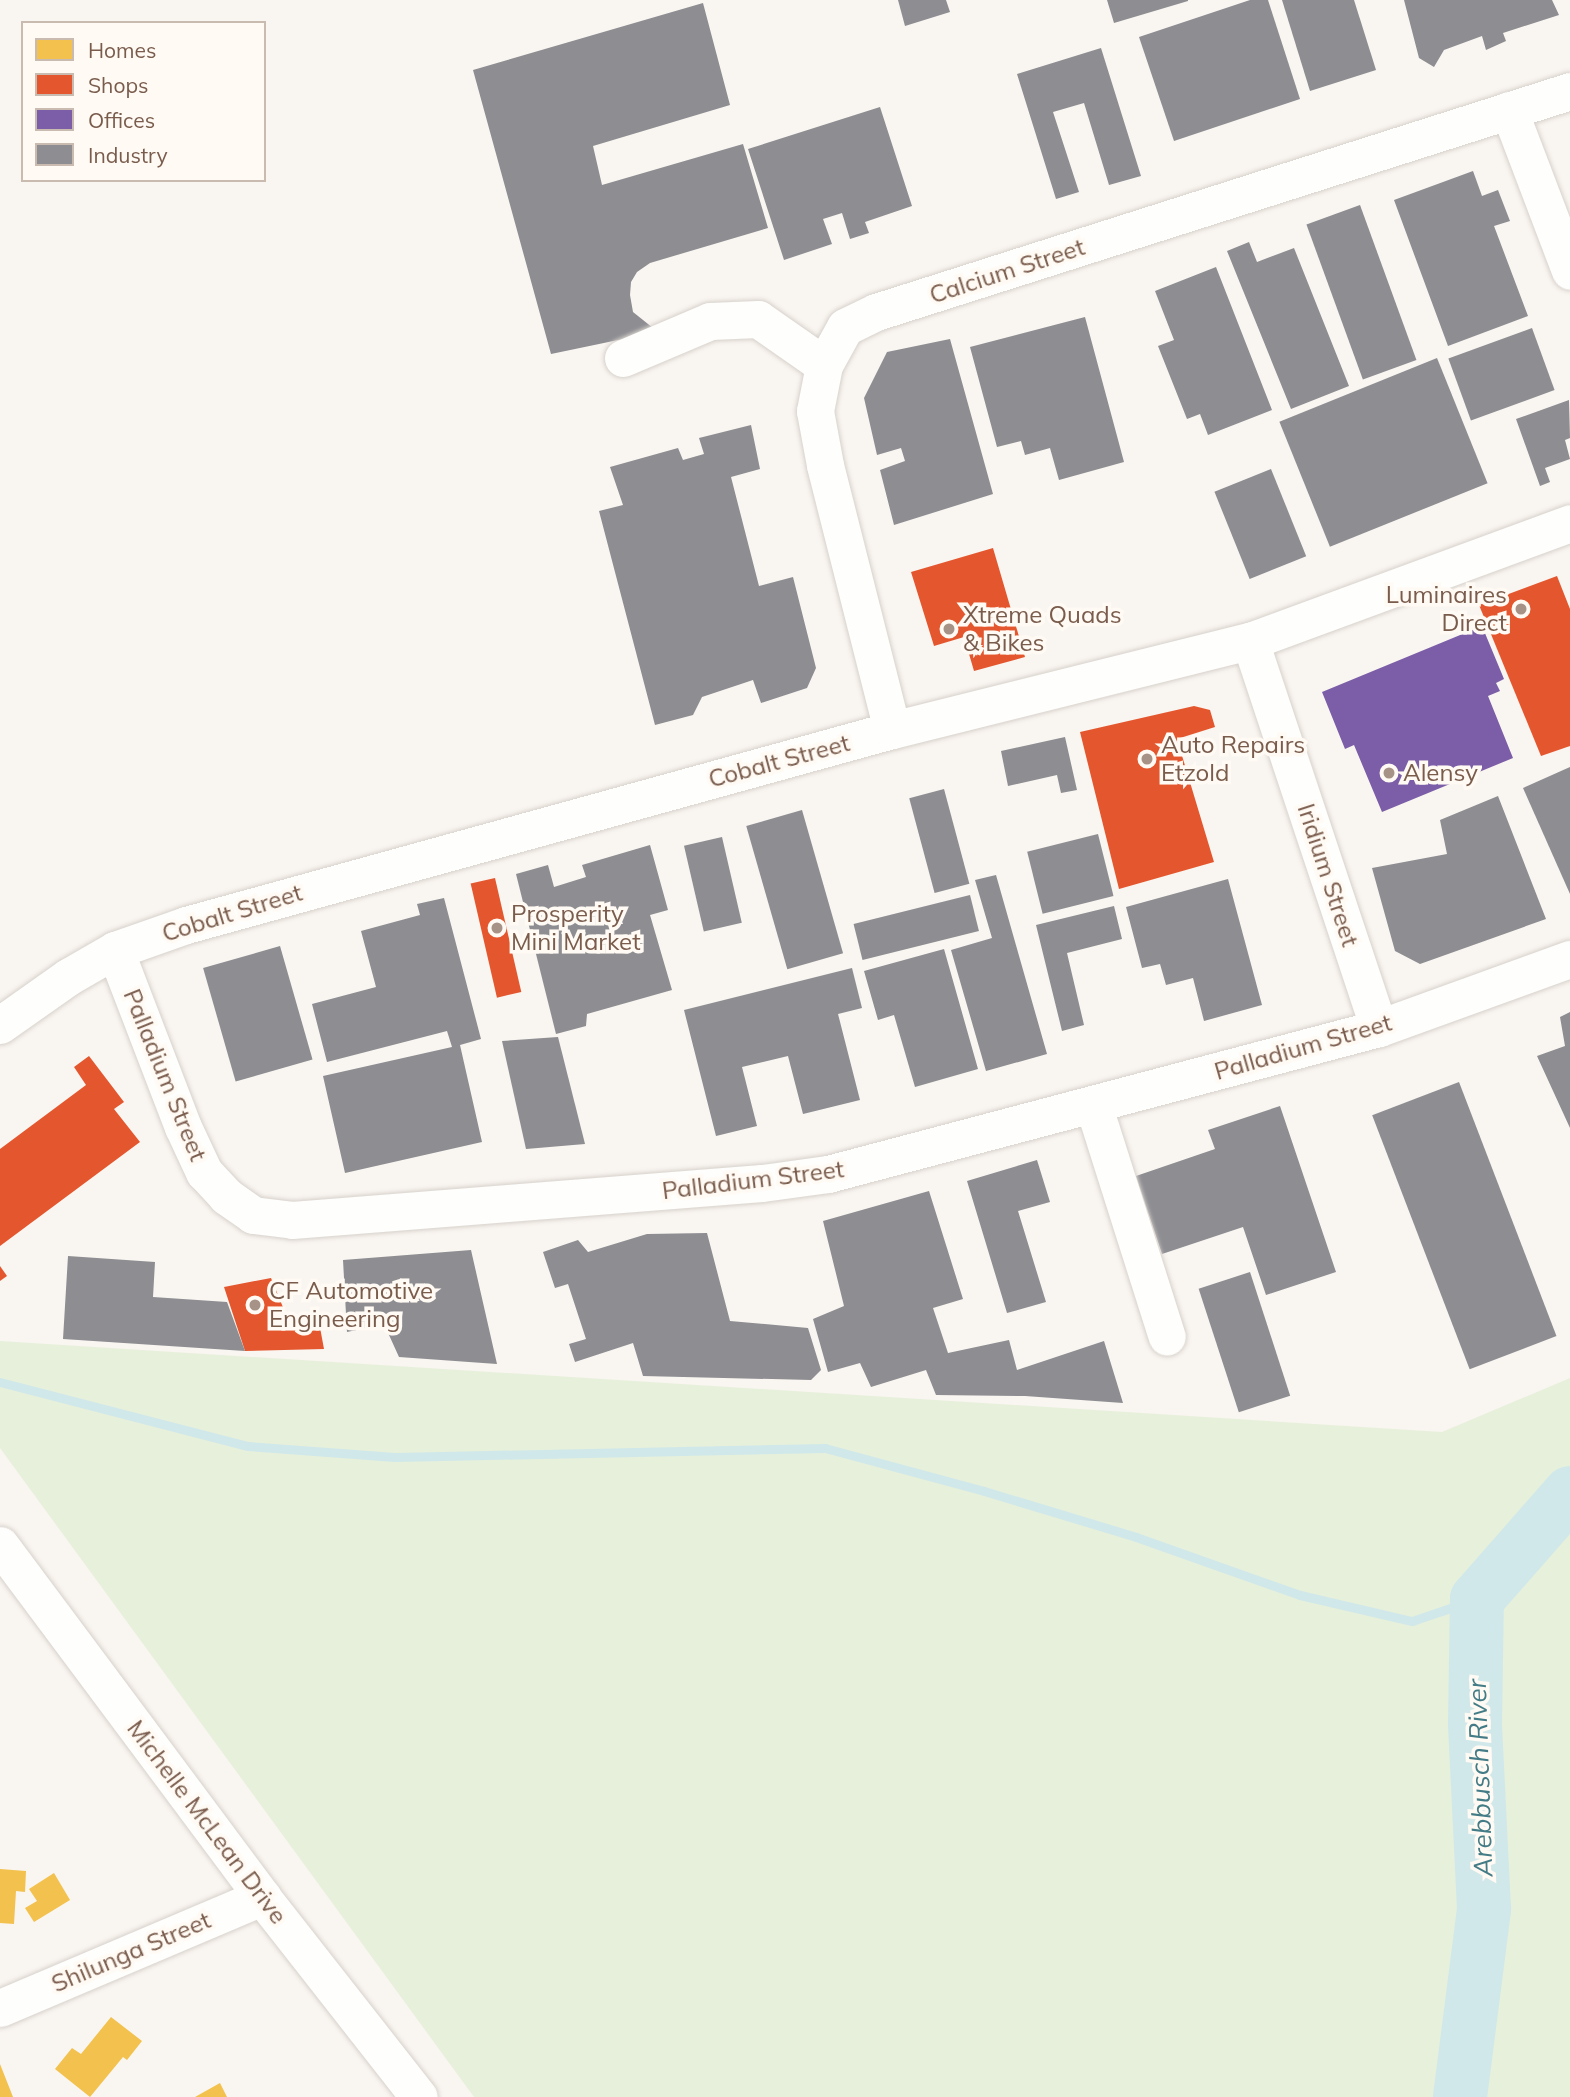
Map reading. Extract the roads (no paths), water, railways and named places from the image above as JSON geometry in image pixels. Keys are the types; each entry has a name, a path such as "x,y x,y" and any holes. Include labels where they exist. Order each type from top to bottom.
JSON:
{"street":[{"name":"Calcium Street","path":"892,730 825,466 816,411 824,365 845,327 876,312 1570,91"},
{"path":"1509,110 1570,271"},
{"path":"622,358 710,321 758,319 824,365"},
{"name":"Cobalt Street","path":"0,1025 68,976 115,950 269,901 892,730 1250,641 1570,523"},
{"name":"Iridium Street","path":"1250,641 1379,1028"},
{"name":"Palladium Street","path":"115,950 183,1127 204,1172 226,1196 253,1215 292,1220 762,1183 828,1174 1379,1028 1570,959"},
{"path":"1093,1104 1167,1337"},
{"name":"Michelle McLean Drive","path":"0,1545 262,1896 419,2097"},
{"name":"Shilunga Street","path":"0,2008 262,1896"}],"waterway":[{"path":"0,1382 248,1446 395,1457 825,1448 984,1491 1136,1537 1300,1595 1412,1621 1477,1599"},
{"name":"Arebbusch River","path":"1460,2097 1484,1909 1475,1724 1477,1599 1570,1493"}],"place":[{"name":"Luminaires Direct","path":"1521,609"},
{"name":"Xtreme Quads & Bikes","path":"949,629"},
{"name":"Auto Repairs Etzold","path":"1147,759"},
{"name":"Alensy","path":"1389,773"},
{"name":"Prosperity Mini Market","path":"497,928"},
{"name":"CF Automotive Engineering","path":"255,1305"}]}
